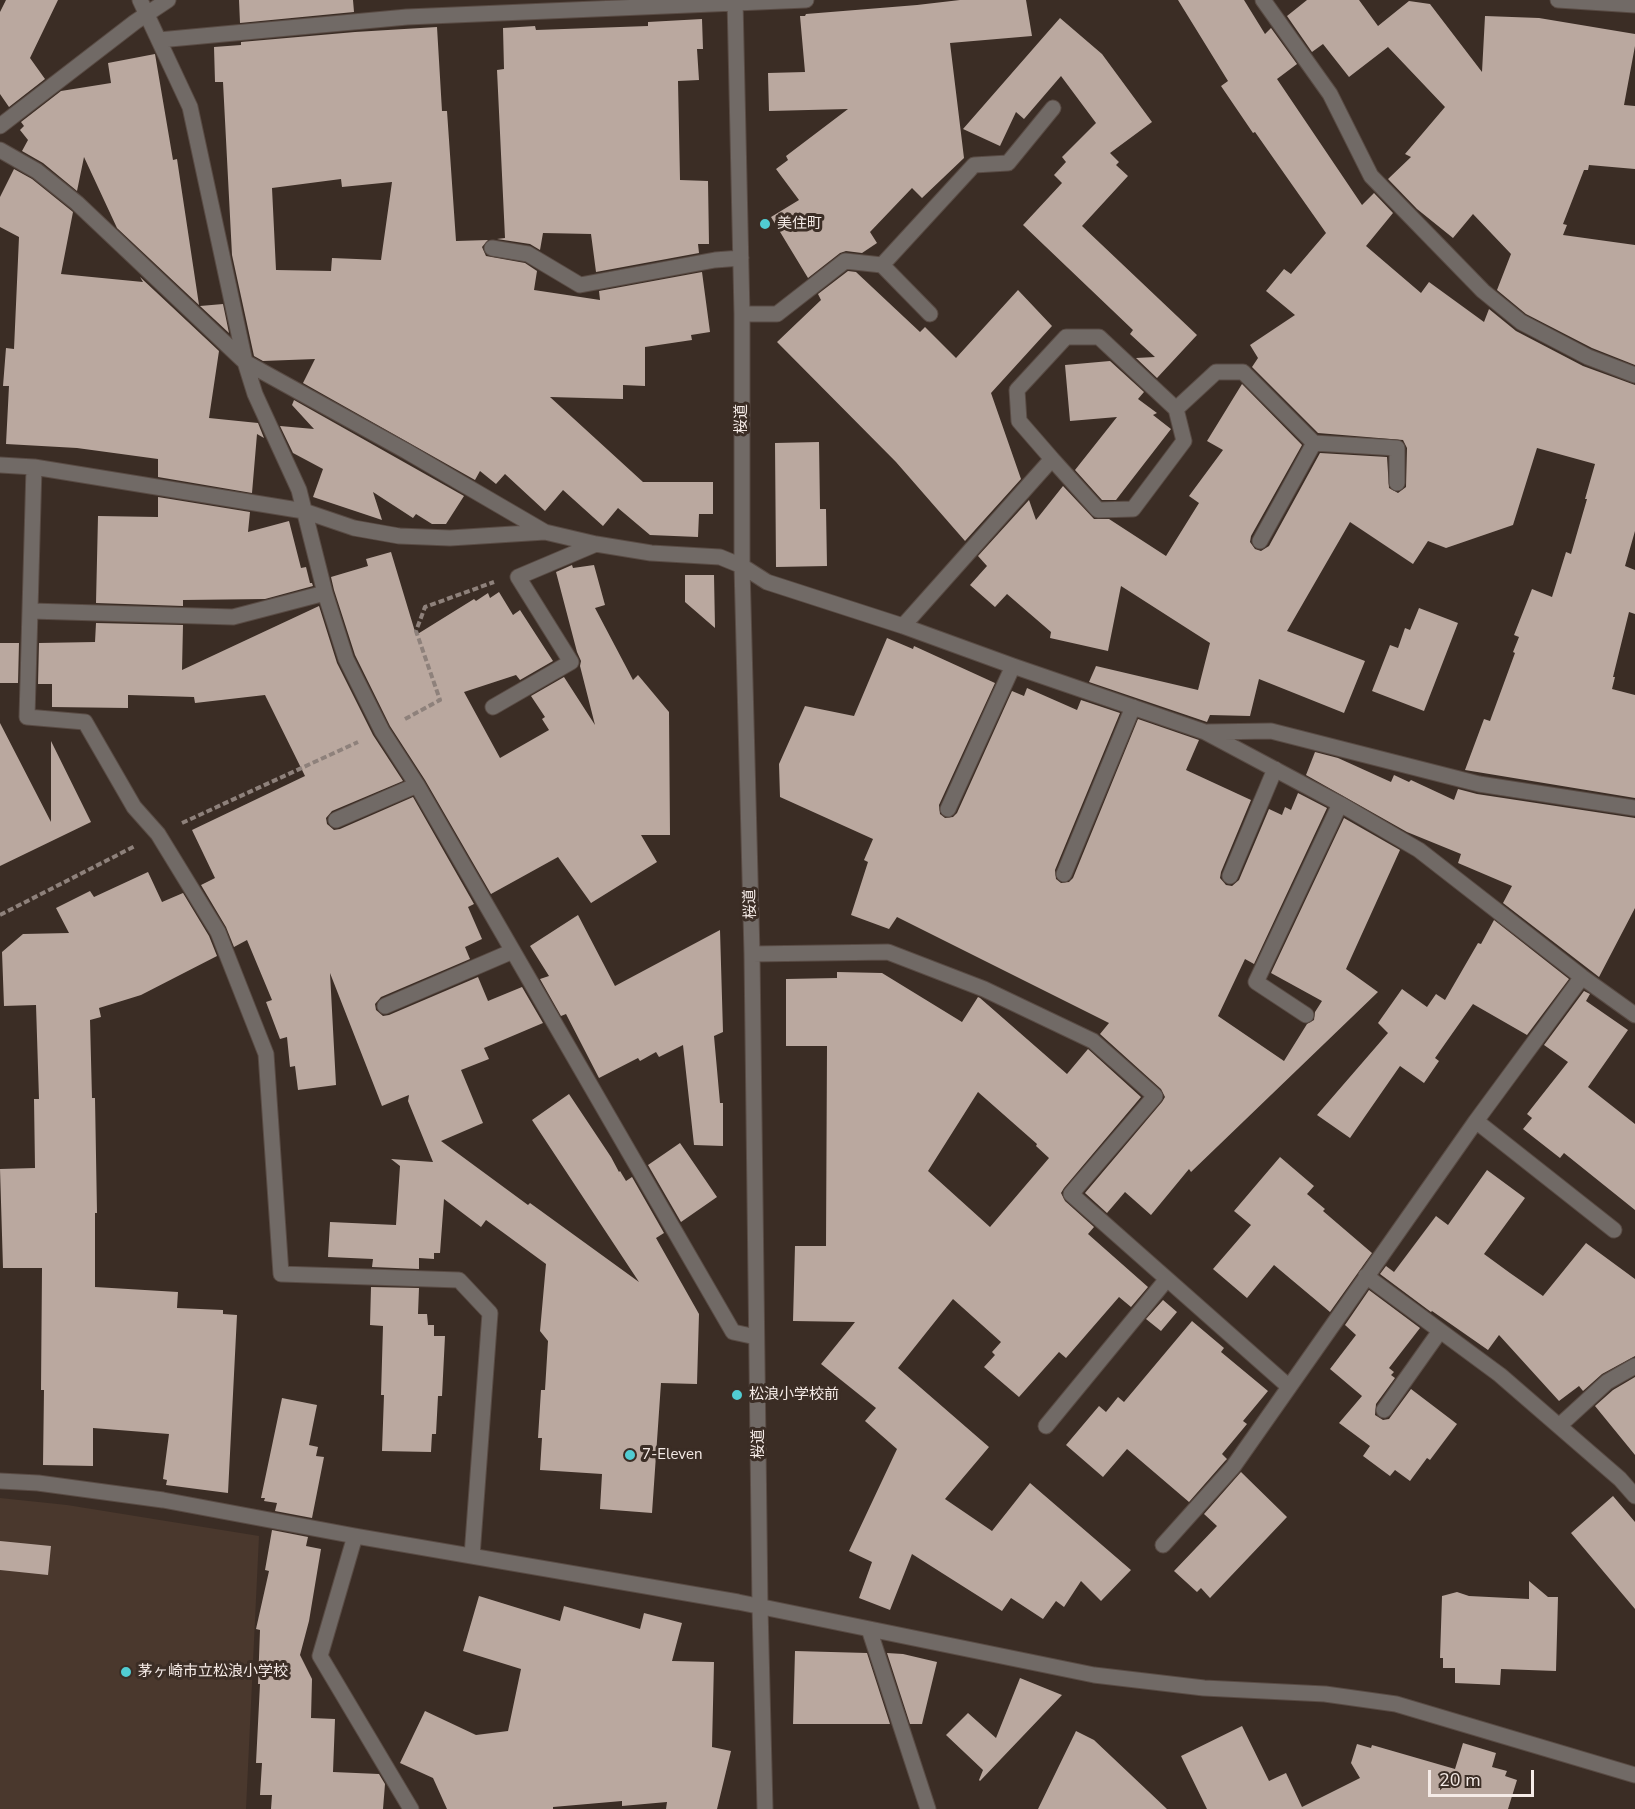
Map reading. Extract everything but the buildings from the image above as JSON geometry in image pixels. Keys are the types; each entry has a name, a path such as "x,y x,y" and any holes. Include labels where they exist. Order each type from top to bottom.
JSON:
{"street":[{"path":"140,0 190,106 245,362 255,394 299,490 325,593 346,659 382,731 417,784 733,1332 756,1337"},
{"path":"0,126 168,0"},
{"path":"159,40 407,17 806,0"},
{"path":"1263,0 1330,94 1371,176 1483,291 1521,322 1588,357 1635,375"},
{"path":"1558,0 1635,5"},
{"name":"桜道","path":"735,2 742,314 742,566 752,954 760,1607 765,1809"},
{"path":"882,265 974,165 1008,163 1053,108"},
{"path":"0,150 37,171 77,203 245,362 406,451 545,532"},
{"path":"492,248 528,254 580,285 715,260 741,258"},
{"path":"742,314 777,314 845,261 882,265 930,314"},
{"path":"1066,337 1099,337 1176,409 1184,441 1133,509 1098,510 1052,459 1019,421 1017,390 1066,337"},
{"path":"1176,409 1216,372 1243,372 1314,443 1397,448 1397,483"},
{"path":"1260,541 1314,443"},
{"path":"903,626 1052,459"},
{"path":"0,465 34,467 304,511 354,528 399,536 450,538 545,532 596,544 651,553 720,557 742,566 767,582 903,626 1205,732 1340,804 1419,850 1582,977 1635,1015"},
{"path":"34,467 27,717 85,722 134,807 158,834 218,932 266,1054 281,1274 459,1280 490,1313 472,1556"},
{"path":"493,707 571,662 518,577 596,544"},
{"path":"31,611 233,617 325,593"},
{"path":"948,809 1012,666"},
{"path":"1064,874 1133,706"},
{"path":"1205,732 1271,731 1479,784 1635,808"},
{"path":"1230,876 1275,769"},
{"path":"336,820 417,784"},
{"path":"1306,1015 1256,982 1340,804"},
{"path":"385,1006 513,951"},
{"path":"752,954 888,952 984,989 1093,1041 1155,1096 1071,1194 1288,1386"},
{"path":"1163,1545 1233,1467 1476,1121 1582,977"},
{"path":"1476,1121 1614,1230"},
{"path":"1366,1276 1500,1375 1560,1425 1620,1479 1635,1496"},
{"path":"1046,1426 1167,1279"},
{"path":"1384,1410 1440,1331"},
{"path":"1560,1425 1606,1382 1635,1366"},
{"path":"0,1481 38,1483 163,1500 760,1607 1094,1675 1204,1688 1325,1694 1396,1704 1635,1775"},
{"path":"355,1536 320,1656 411,1809"},
{"path":"869,1629 928,1809"}],"path":[{"path":"0,915 158,834 382,731 440,700 416,631 425,607 505,578 518,577"}],"shaded area":[{"name":"茅ヶ崎市立松浪小学校","path":"0,1498 67,1505 259,1536 246,1809 0,1809"}],"place":[{"name":"美住町","path":"765,224"},
{"name":"松浪小学校前","path":"737,1395"},
{"name":"7-Eleven","path":"630,1455"},
{"name":"茅ヶ崎市立松浪小学校","path":"126,1672"}]}
